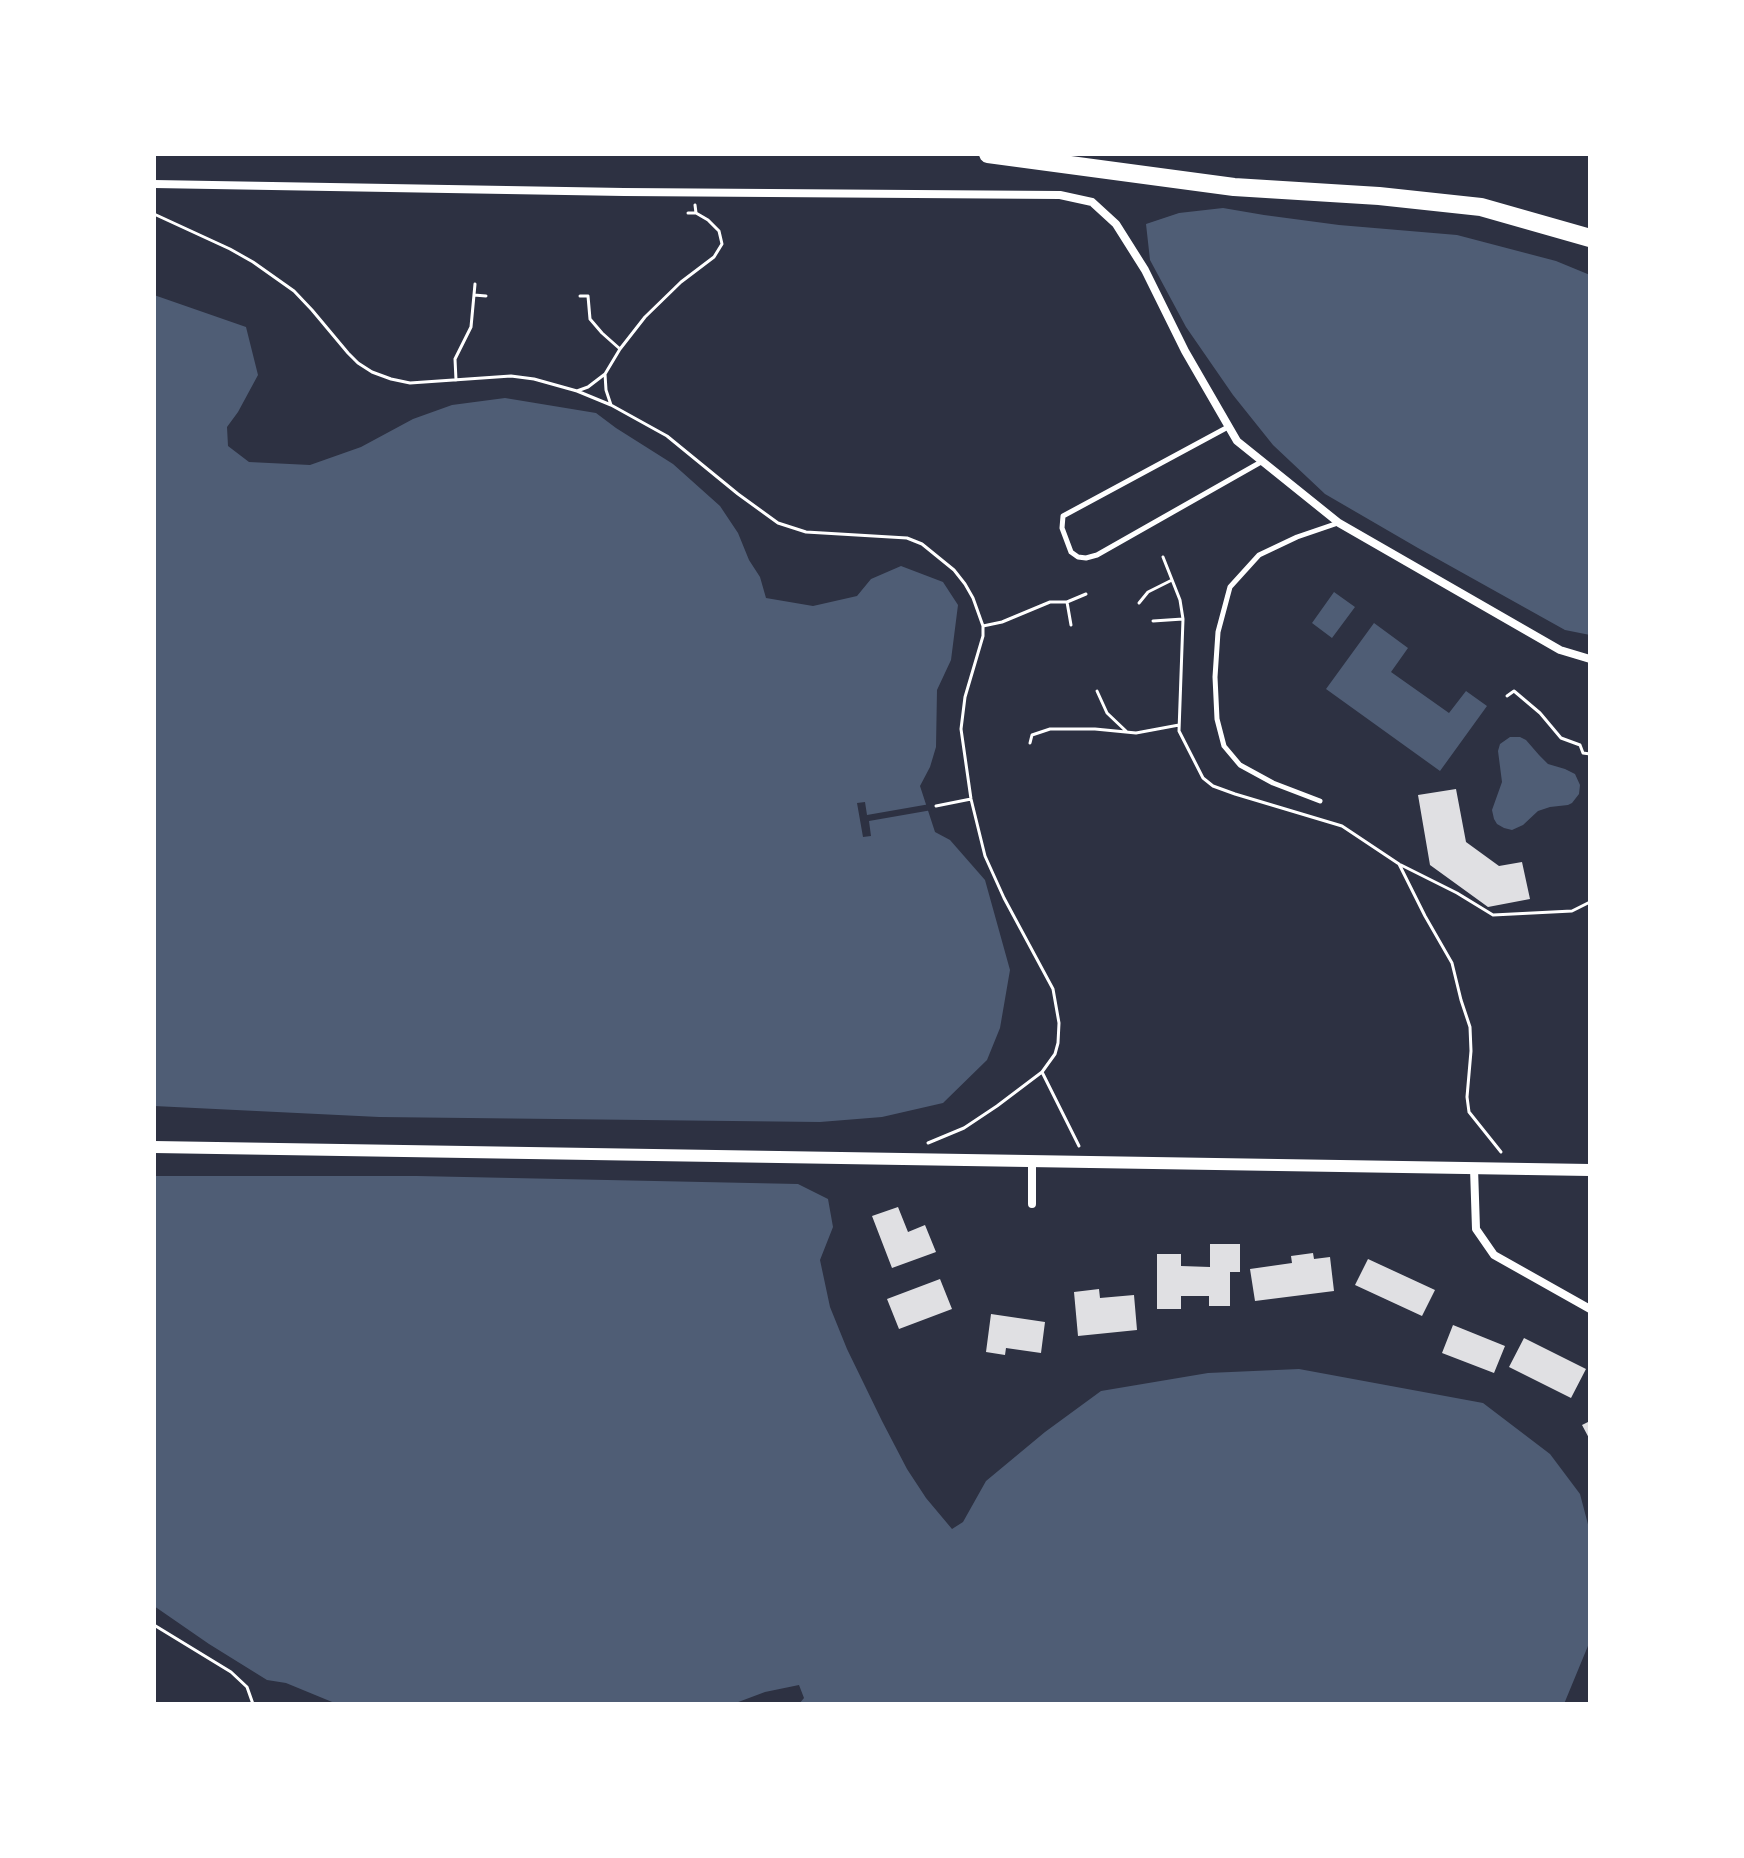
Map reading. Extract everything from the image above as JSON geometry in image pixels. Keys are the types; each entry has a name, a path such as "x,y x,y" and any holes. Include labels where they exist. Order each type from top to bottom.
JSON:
{"highway":[{"path":"988,154 1234,187 1379,196 1481,207 1590,238"}],"street":[{"path":"154,184 1060,195 1092,202 1116,224 1145,270 1185,351 1237,441 1339,523 1560,650 1590,659"},
{"path":"154,1147 1590,1170"},
{"path":"1032,1162 1032,1204"},
{"path":"1474,1168 1476,1229 1494,1255 1590,1309"}],"lane":[{"path":"1229,426 1063,516 1062,528 1071,552 1086,558 1097,555 1262,461"},
{"path":"1320,801 1273,783 1240,765 1224,746 1216,705 1218,632 1230,587 1259,555 1297,537 1339,523"}],"path":[{"path":"577,391 605,374 645,317 681,282 714,257 722,244 719,231 696,213"},
{"path":"154,214 230,249 294,291 348,353 372,372 410,383 511,376 577,391 611,405 667,436 778,523 806,532 899,537 922,544 954,570 973,598 983,626 983,636 965,697 961,729 971,799 985,856 1053,989 1059,1023 1058,1043 1055,1054 1042,1072 997,1106 964,1128 922,1145"},
{"path":"456,380 455,359 471,327 475,284"},
{"path":"474,295 486,296"},
{"path":"580,296 588,296 590,319 620,349"},
{"path":"605,374 611,405"},
{"path":"1163,557 1180,600 1183,619 1179,731 1203,778 1213,786 1342,826 1399,864 1493,915 1572,911 1590,902"},
{"path":"1139,603 1148,592 1172,580"},
{"path":"983,626 1002,622 1050,602 1067,602 1086,594"},
{"path":"1067,602 1071,625"},
{"path":"1153,621 1183,619"},
{"path":"1097,691 1107,713 1127,732"},
{"path":"1507,696 1514,691 1540,713 1561,738 1580,745 1583,753"},
{"path":"1030,743 1032,735 1050,729 1136,733 1179,725"},
{"path":"1583,753 1590,754"},
{"path":"1579,759 1583,753"},
{"path":"936,806 971,799"},
{"path":"1399,864 1452,963 1470,1027 1469,1112 1504,1155"},
{"path":"1042,1072 1079,1149"},
{"path":"154,1625 231,1672 247,1687 253,1704"}],"water":[{"path":"1223,208 1339,225 1457,235 1556,261 1590,275 1590,635 1565,630 1325,494 1273,445 1233,395 1186,327 1150,260 1146,224 1179,213"},
{"path":"154,295 246,327 258,375 227,427 228,446 249,462 310,465 361,447 413,419 452,405 505,398 596,413 673,464 720,506 738,533 760,577 766,598 813,606 857,596 871,579 901,566 943,582 958,605 951,660 937,690 936,747 920,786 935,832 950,840 985,880 1010,970 1000,1028 987,1060 943,1103 882,1117 820,1122 379,1117 154,1106"},
{"path":"1334,592 1355,607 1332,638 1312,623"},
{"path":"1374,623 1408,648 1391,672 1449,713 1466,691 1487,706 1440,771 1326,689"},
{"path":"1510,737 1526,740 1548,764 1575,774 1580,785 1579,794 1572,803 1538,811 1523,825 1512,830 1497,824 1492,810 1502,782 1498,751 1500,744"},
{"path":"154,1176 417,1176 798,1184 828,1199 833,1227 820,1260 830,1307 847,1349 907,1469 952,1529 963,1522 986,1481 1101,1391 1208,1373 1299,1369 1483,1403 1550,1454 1580,1494 1590,1532 1590,1641 1564,1704 799,1704 804,1698 799,1685 765,1692 733,1704 337,1704 286,1683 267,1680 154,1606"}],"pier":[{"path":"865,802 867,815 930,804 932,810 869,821 871,836 863,837 857,803"}],"building":[{"path":"1456,789 1466,842 1499,866 1522,862 1530,899 1488,907 1430,865 1418,795"},
{"path":"898,1207 908,1232 925,1225 936,1252 892,1268 872,1216"},
{"path":"1210,1244 1240,1244 1240,1272 1230,1272 1230,1306 1209,1306 1209,1296 1181,1296 1181,1309 1157,1309 1157,1254 1181,1254 1181,1266 1210,1267"},
{"path":"1313,1253 1314,1259 1330,1257 1334,1291 1255,1301 1250,1269 1292,1263 1291,1256"},
{"path":"1368,1259 1435,1290 1422,1316 1355,1285"},
{"path":"940,1279 952,1309 899,1329 887,1299"},
{"path":"1099,1289 1100,1298 1134,1295 1137,1330 1078,1336 1074,1292"},
{"path":"991,1314 1045,1322 1041,1353 1006,1348 1005,1355 986,1352"},
{"path":"1453,1325 1505,1346 1494,1373 1442,1353"},
{"path":"1524,1338 1586,1369 1571,1398 1509,1367"},
{"path":"1590,1421 1590,1440 1582,1425"}]}
